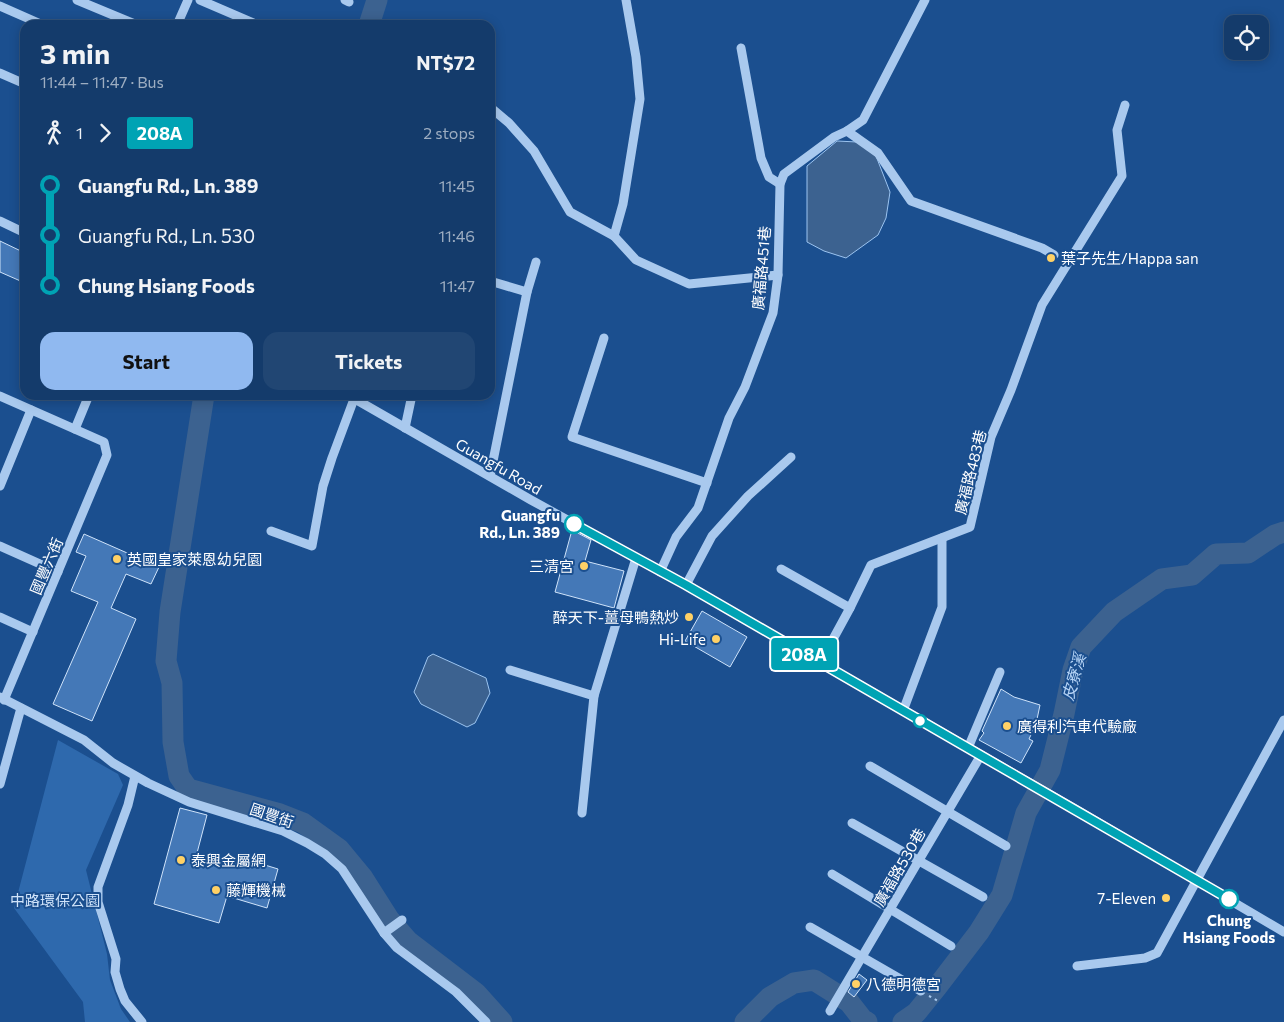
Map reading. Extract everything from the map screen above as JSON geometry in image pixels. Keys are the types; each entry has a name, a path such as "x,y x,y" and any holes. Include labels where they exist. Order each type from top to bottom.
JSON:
{"street":[{"path":"77,0 125,20"},
{"path":"179,20 188,0"},
{"path":"200,0 246,20"},
{"path":"614,236 623,204 640,99 636,57 626,0"},
{"path":"741,48 761,158 769,177 780,184 784,174 834,137 848,131 863,120 925,0"},
{"path":"0,6 32,20"},
{"path":"0,73 20,82"},
{"name":"廣福路483巷","path":"820,663 871,565 970,527 991,437 1011,390 1042,305 1122,176 1117,130 1125,104"},
{"path":"495,111 509,123 534,151 570,212 614,236 636,260 689,284 778,275"},
{"path":"848,131 878,153 911,201 1042,248 1054,255"},
{"name":"廣福路451巷","path":"660,572 676,537 698,508 729,418 745,387 773,313 778,275 780,184"},
{"path":"0,221 20,231"},
{"path":"490,476 527,292 536,262"},
{"path":"495,282 527,292"},
{"path":"604,338 572,437 707,483"},
{"path":"0,396 75,429 87,400"},
{"path":"271,531 312,546 323,486 350,400"},
{"name":"Guangfu Road","path":"356,400 686,585 1196,880"},
{"path":"405,428 411,400"},
{"path":"0,486 31,410"},
{"name":"國豐六街","path":"2,698 33,632 106,455 104,442 75,429"},
{"path":"686,585 712,536 748,496 791,457"},
{"path":"903,711 942,607 942,538"},
{"path":"0,546 58,572"},
{"path":"582,812 594,696 636,558"},
{"path":"781,569 850,608"},
{"path":"0,617 33,632"},
{"path":"510,670 594,696"},
{"path":"968,748 1000,672"},
{"name":"國豐街","path":"2,698 84,740 113,763 135,776 190,802 283,832 325,854 342,869 384,933 397,948 456,992 486,1022"},
{"path":"0,784 21,708"},
{"path":"1077,966 1145,958 1157,953 1284,720"},
{"name":"廣福路530巷","path":"830,1011 980,755"},
{"path":"870,766 1006,846"},
{"path":"135,776 128,805 98,888 98,902 116,959 115,972 120,989 126,1001 142,1022"},
{"path":"852,823 983,898"},
{"path":"832,874 952,946"},
{"path":"1196,880 1284,932"},
{"path":"384,933 402,920"},
{"path":"810,927 921,991"}],"path":[{"path":"921,991 940,1002"}],"green space":[{"name":"中路環保公園","path":"58,740 118,774 123,785 86,870 107,954 110,980 121,1009 130,1022 85,1022 83,1002 14,908"}],"shaded area":[{"path":"837,141 857,142 876,156 890,192 886,218 878,235 846,258 824,251 807,242 807,166"},
{"path":"433,654 486,678 490,693 475,723 467,727 421,704 414,692 428,657"}],"building":[{"path":"0,241 20,251 20,281 0,272"},
{"name":"三清宮","path":"572,530 591,540 585,561 624,571 614,608 555,592"},
{"path":"84,534 159,567 151,584 126,574 111,608 136,619 92,721 53,704 98,602 71,591 86,556 76,552"},
{"name":"Hi-Life","path":"702,611 747,637 730,667 685,641"},
{"name":"廣得利汽車代驗廠","path":"1001,689 1014,697 1040,705 1036,724 1029,739 1033,741 1021,763 979,740 984,733 982,731"},
{"path":"180,808 207,815 197,853 240,865 242,858 278,869 267,908 227,896 219,923 154,904"},
{"name":"八德明德宮","path":"859,974 867,980 854,997 848,992"}],"waterway":[{"path":"371,20 377,0"},
{"path":"203,400 170,612 166,661 172,683 173,742 179,776 188,789 280,814 303,823 339,849 363,878 389,919 408,941 476,993 502,1022"},
{"name":"皮寮溪","path":"903,1022 916,1013 937,987 979,932 1002,895 1026,813 1050,770 1073,670 1081,647 1114,612 1162,579 1192,575 1216,554 1248,553 1275,535 1284,532"},
{"name":"皮寮溪","path":"745,1022 770,997 794,983 814,980 849,1002 863,1020 867,1022"}],"bus line":[{"name":"208A","path":"574,524 686,585 1229,899"}],"place":[{"name":"葉子先生/Happa san","path":"1051,258"},
{"name":"Guangfu Rd., Ln. 389","path":"574,524"},
{"name":"英國皇家萊恩幼兒園","path":"117,559"},
{"name":"三清宮","path":"584,566"},
{"name":"醉天下-薑母鴨熱炒","path":"689,617"},
{"name":"Hi-Life","path":"716,639"},
{"name":"廣得利汽車代驗廠","path":"1007,726"},
{"name":"泰興金屬網","path":"181,860"},
{"name":"藤輝機械","path":"216,890"},
{"name":"7-Eleven","path":"1166,898"},
{"name":"Chung Hsiang Foods","path":"1229,899"},
{"name":"八德明德宮","path":"856,984"}]}
